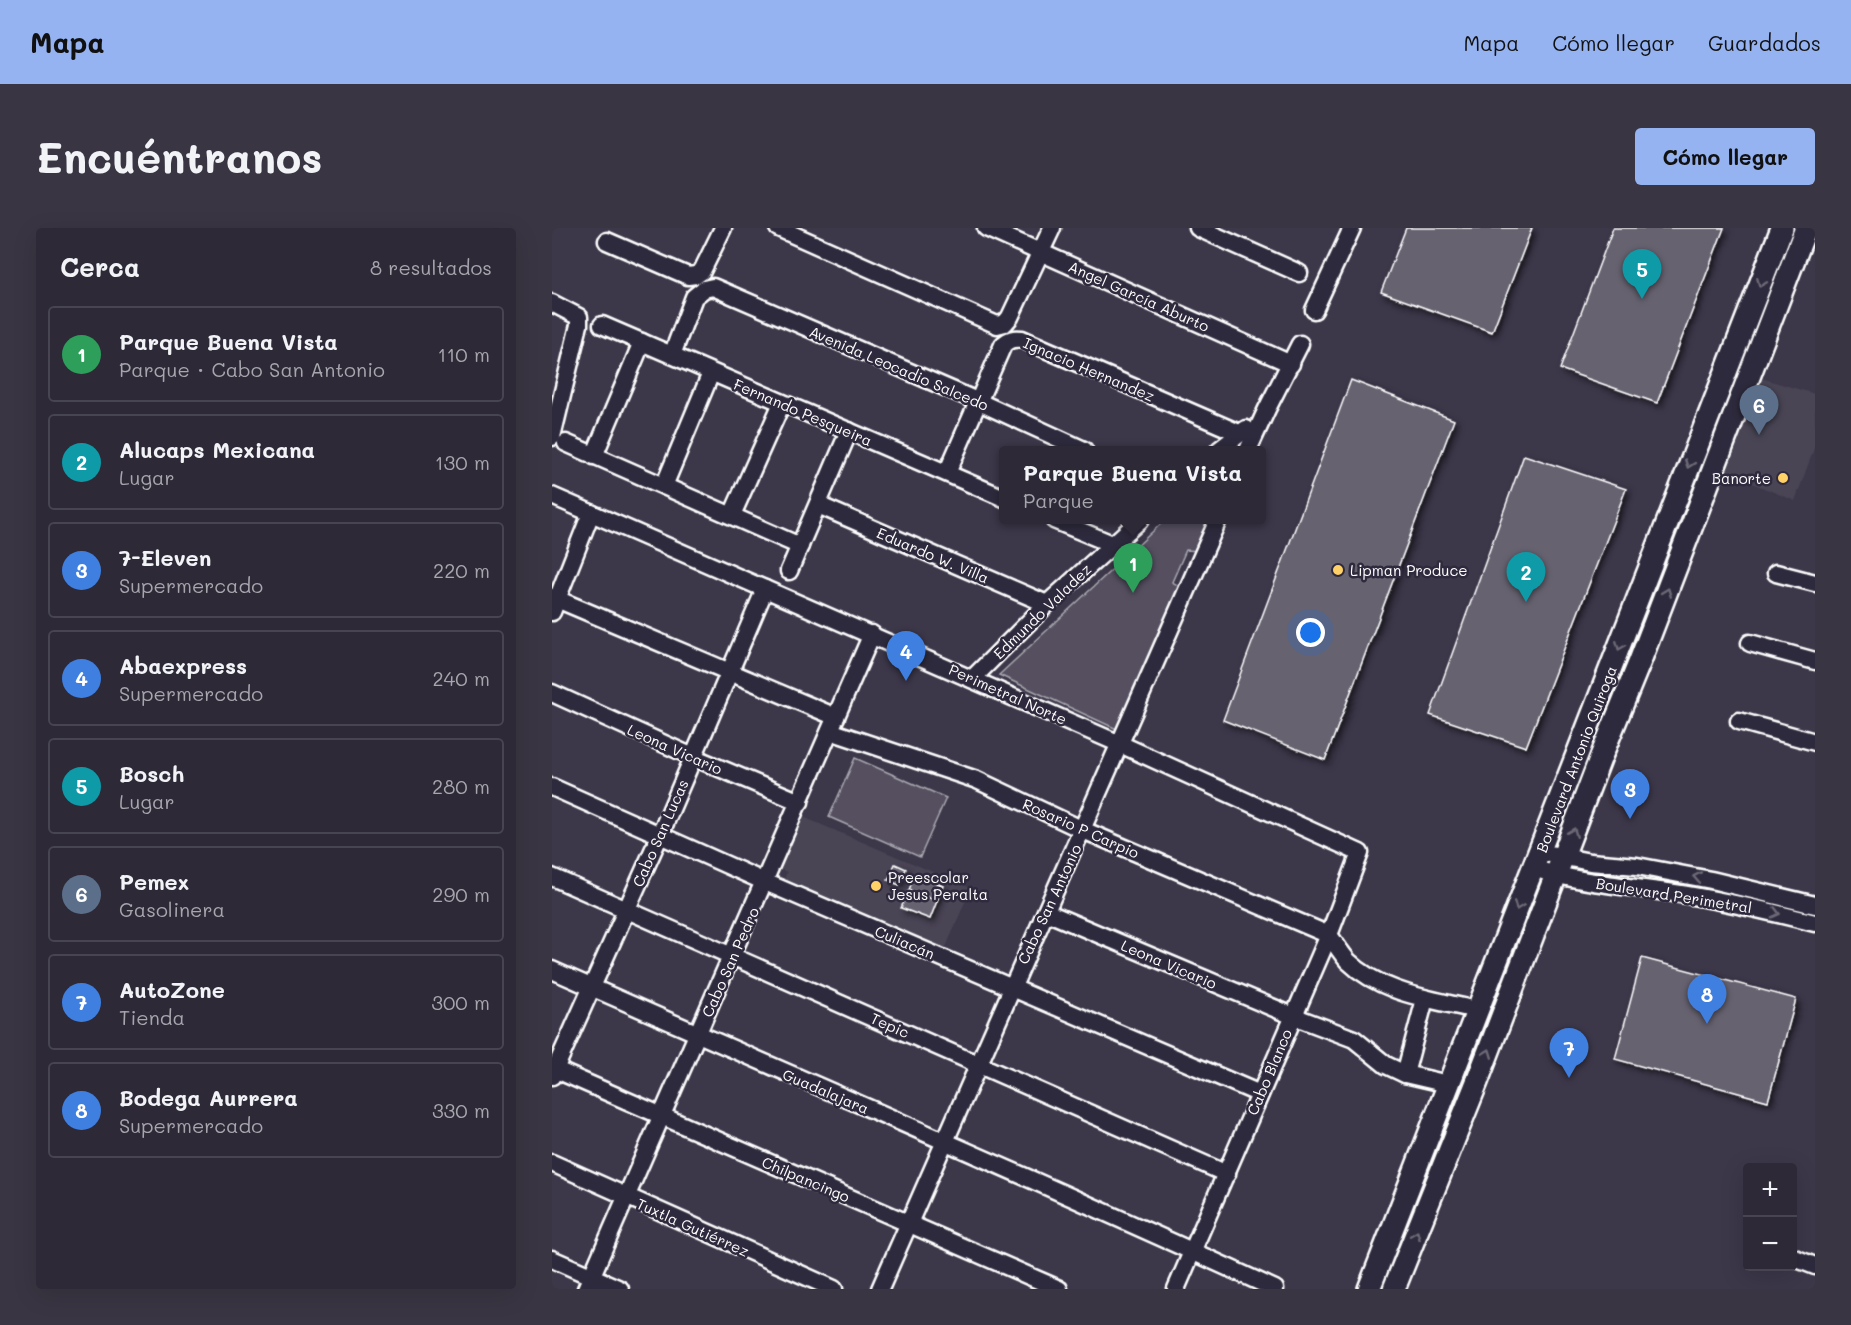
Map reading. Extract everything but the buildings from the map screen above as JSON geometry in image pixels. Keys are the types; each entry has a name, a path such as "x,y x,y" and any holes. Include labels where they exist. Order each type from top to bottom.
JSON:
{"main road":[{"name":"Boulevard Antonio Quiroga","path":"1369,1289 1782,228"},
{"name":"Boulevard Antonio Quiroga","path":"1395,1289 1806,228"}],"street":[{"path":"607,241 688,276 702,271 723,228"},
{"path":"778,228 997,325 1005,323 1010,317 1052,228"},
{"name":"Angel García Aburto","path":"986,228 1291,364"},
{"path":"1198,228 1299,273"},
{"path":"1314,310 1352,228"},
{"name":"Avenida Leocadio Salcedo","path":"672,355 694,297 704,289 713,287 1075,446"},
{"path":"552,303 579,317 579,325 557,392 559,440 800,546"},
{"name":"Fernando Pesqueira","path":"602,325 999,496"},
{"name":"Ignacio Hernandez","path":"947,473 1003,345 1015,338 1022,339 1239,433"},
{"path":"594,456 642,342"},
{"path":"1250,446 1300,344"},
{"path":"664,486 711,373"},
{"path":"732,515 782,403"},
{"path":"1224,446 1239,433 1262,419"},
{"path":"789,571 849,431"},
{"name":"Perimetral Norte","path":"552,496 1120,744 1361,855"},
{"name":"Eduardo W. Villa","path":"818,505 1047,604"},
{"path":"554,603 591,513"},
{"path":"1066,524 1112,544"},
{"name":"Edmundo Valadez","path":"972,679 1047,604 1134,524"},
{"name":"Cabo San Antonio","path":"880,1289 1216,524"},
{"path":"1776,573 1815,583"},
{"name":"Cabo San Lucas","path":"553,1071 660,835 765,589"},
{"name":"Rosario P Carpio","path":"554,603 728,672 833,724 961,774 1083,830 1329,935"},
{"name":"Cabo San Pedro","path":"589,1283 872,634"},
{"path":"1750,643 1815,661"},
{"name":"Leona Vicario","path":"552,693 693,757 800,801"},
{"path":"1739,722 1815,742"},
{"name":"Culiacán","path":"552,787 765,882 1260,1094"},
{"name":"Cabo Blanco","path":"1176,1289 1329,935 1361,855"},
{"name":"Boulevard Perimetral","path":"1536,860 1560,866 1612,886 1729,902 1815,923"},
{"name":"Boulevard Perimetral","path":"1560,866 1637,866 1711,880 1815,906"},
{"name":"Tepic","path":"552,877 1227,1174"},
{"name":"Leona Vicario","path":"1046,912 1293,1016 1354,1039 1386,1065 1405,1074 1448,1084"},
{"path":"1329,935 1347,960 1372,979 1425,999 1476,1010"},
{"name":"Guadalajara","path":"552,970 1101,1210 1275,1289"},
{"path":"1405,1074 1425,999"},
{"name":"Chilpancingo","path":"553,1071 662,1116 1059,1289"},
{"name":"Tuxtla Gutiérrez","path":"552,1163 834,1289"},
{"path":"552,1258 589,1283 620,1289"},
{"path":"1797,1259 1815,1266"}],"shaded area":[{"path":"1758,377 1815,394 1815,446 1795,501 1723,471"},
{"path":"1161,524 1210,524 1200,551 1186,550 1172,582 1183,588 1119,730 999,675"},
{"path":"855,758 946,798 920,857 829,817"},
{"name":"Preescolar Jesus Peralta","path":"801,816 971,888 944,952 782,884 787,872 779,869"}],"place":[{"name":"Bosch","path":"1642,299"},
{"name":"Pemex","path":"1759,435"},
{"name":"Banorte","path":"1783,478"},
{"name":"Lipman Produce","path":"1338,570"},
{"name":"Parque Buena Vista","path":"1133,593"},
{"name":"Alucaps Mexicana","path":"1526,602"},
{"name":"Abaexpress","path":"906,681"},
{"name":"7-Eleven","path":"1630,819"},
{"name":"Preescolar Jesus Peralta","path":"876,886"},
{"name":"Bodega Aurrera","path":"1707,1024"},
{"name":"AutoZone","path":"1569,1078"}]}
